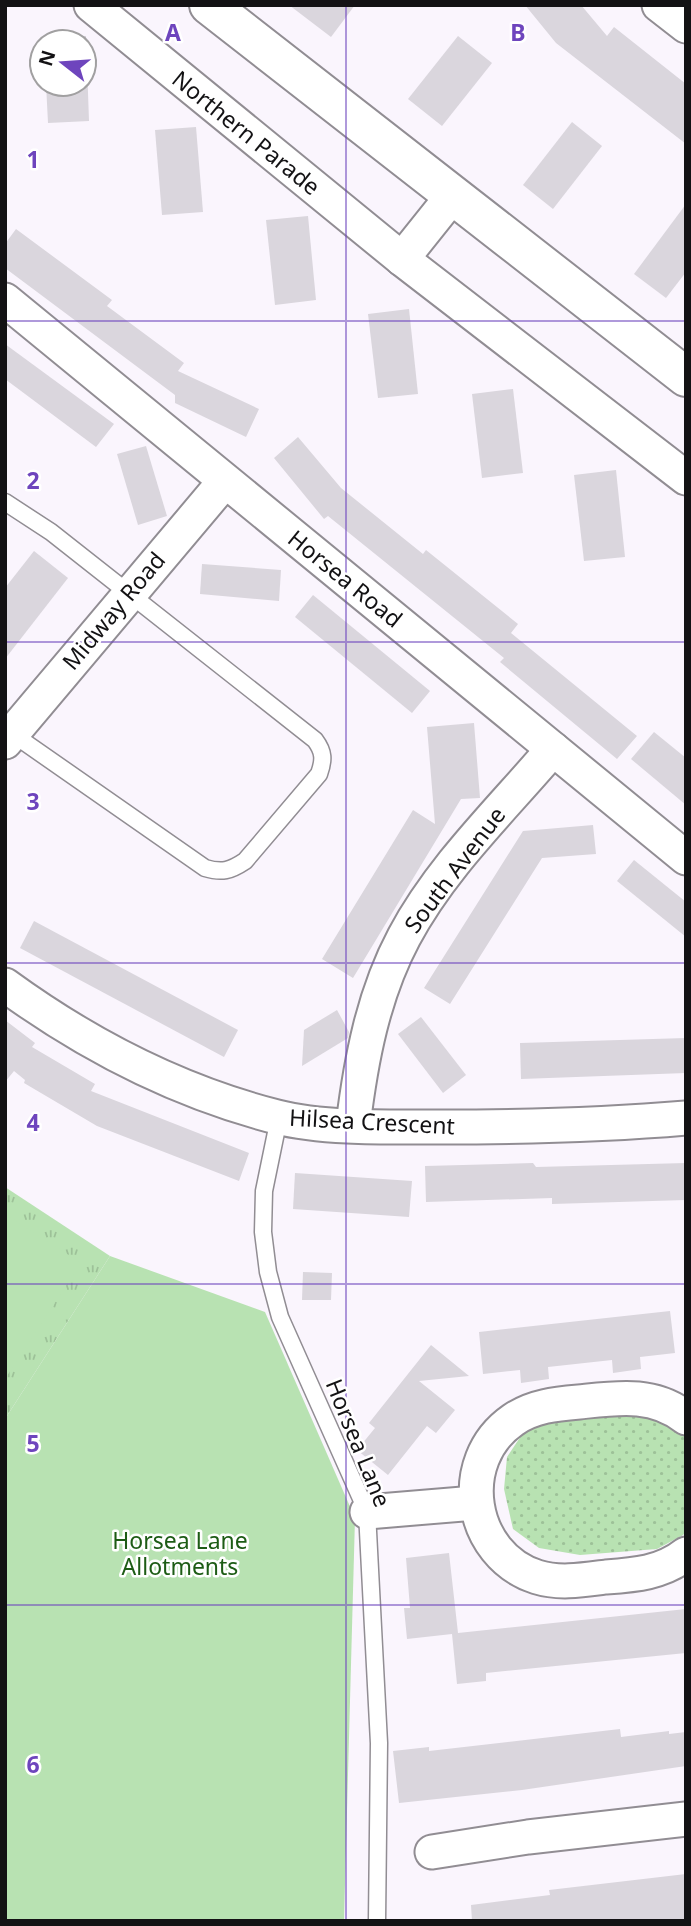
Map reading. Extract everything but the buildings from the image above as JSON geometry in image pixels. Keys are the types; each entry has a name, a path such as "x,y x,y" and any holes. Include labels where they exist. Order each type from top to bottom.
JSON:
{"main road":[{"path":"215,7 686,377"}],"street":[{"name":"Northern Parade","path":"91,5 402,259 686,478"},
{"path":"659,5 686,26"},
{"path":"402,259 454,194"},
{"name":"Horsea Road","path":"5,300 83,360 225,481 686,858"},
{"name":"Midway Road","path":"7,735 225,481"},
{"name":"South Avenue","path":"353,1125 370,1024 386,975 404,936 458,859 553,749"},
{"name":"Hilsea Crescent","path":"5,985 70,1030 118,1055 222,1099 279,1118 353,1125 512,1127 686,1118"},
{"path":"686,1418 661,1403 631,1398 535,1409 513,1420 486,1450 478,1472 475,1503 486,1535 502,1556 524,1571 550,1580 654,1571 686,1554"},
{"path":"367,1512 475,1503"},
{"path":"432,1852 528,1837 686,1819"}],"lane":[{"path":"5,502 51,532 127,595 315,740 322,749 323,762 319,774 245,860 231,870 218,872 185,854 7,735"},
{"name":"Horsea Lane","path":"279,1118 264,1191 263,1232 268,1272 280,1317 367,1512 379,1756 377,1921"}],"green space":[{"path":"5,1187 110,1256 5,1419"},
{"path":"5,1214 81,1263 5,1379"},
{"name":"Horsea Lane Allotments","path":"110,1256 265,1312 355,1518 344,1921 5,1921 5,1419"},
{"path":"648,1412 686,1432 686,1532 683,1535 657,1549 580,1555 539,1548 513,1529 504,1489 507,1457 527,1427 557,1416"}]}
